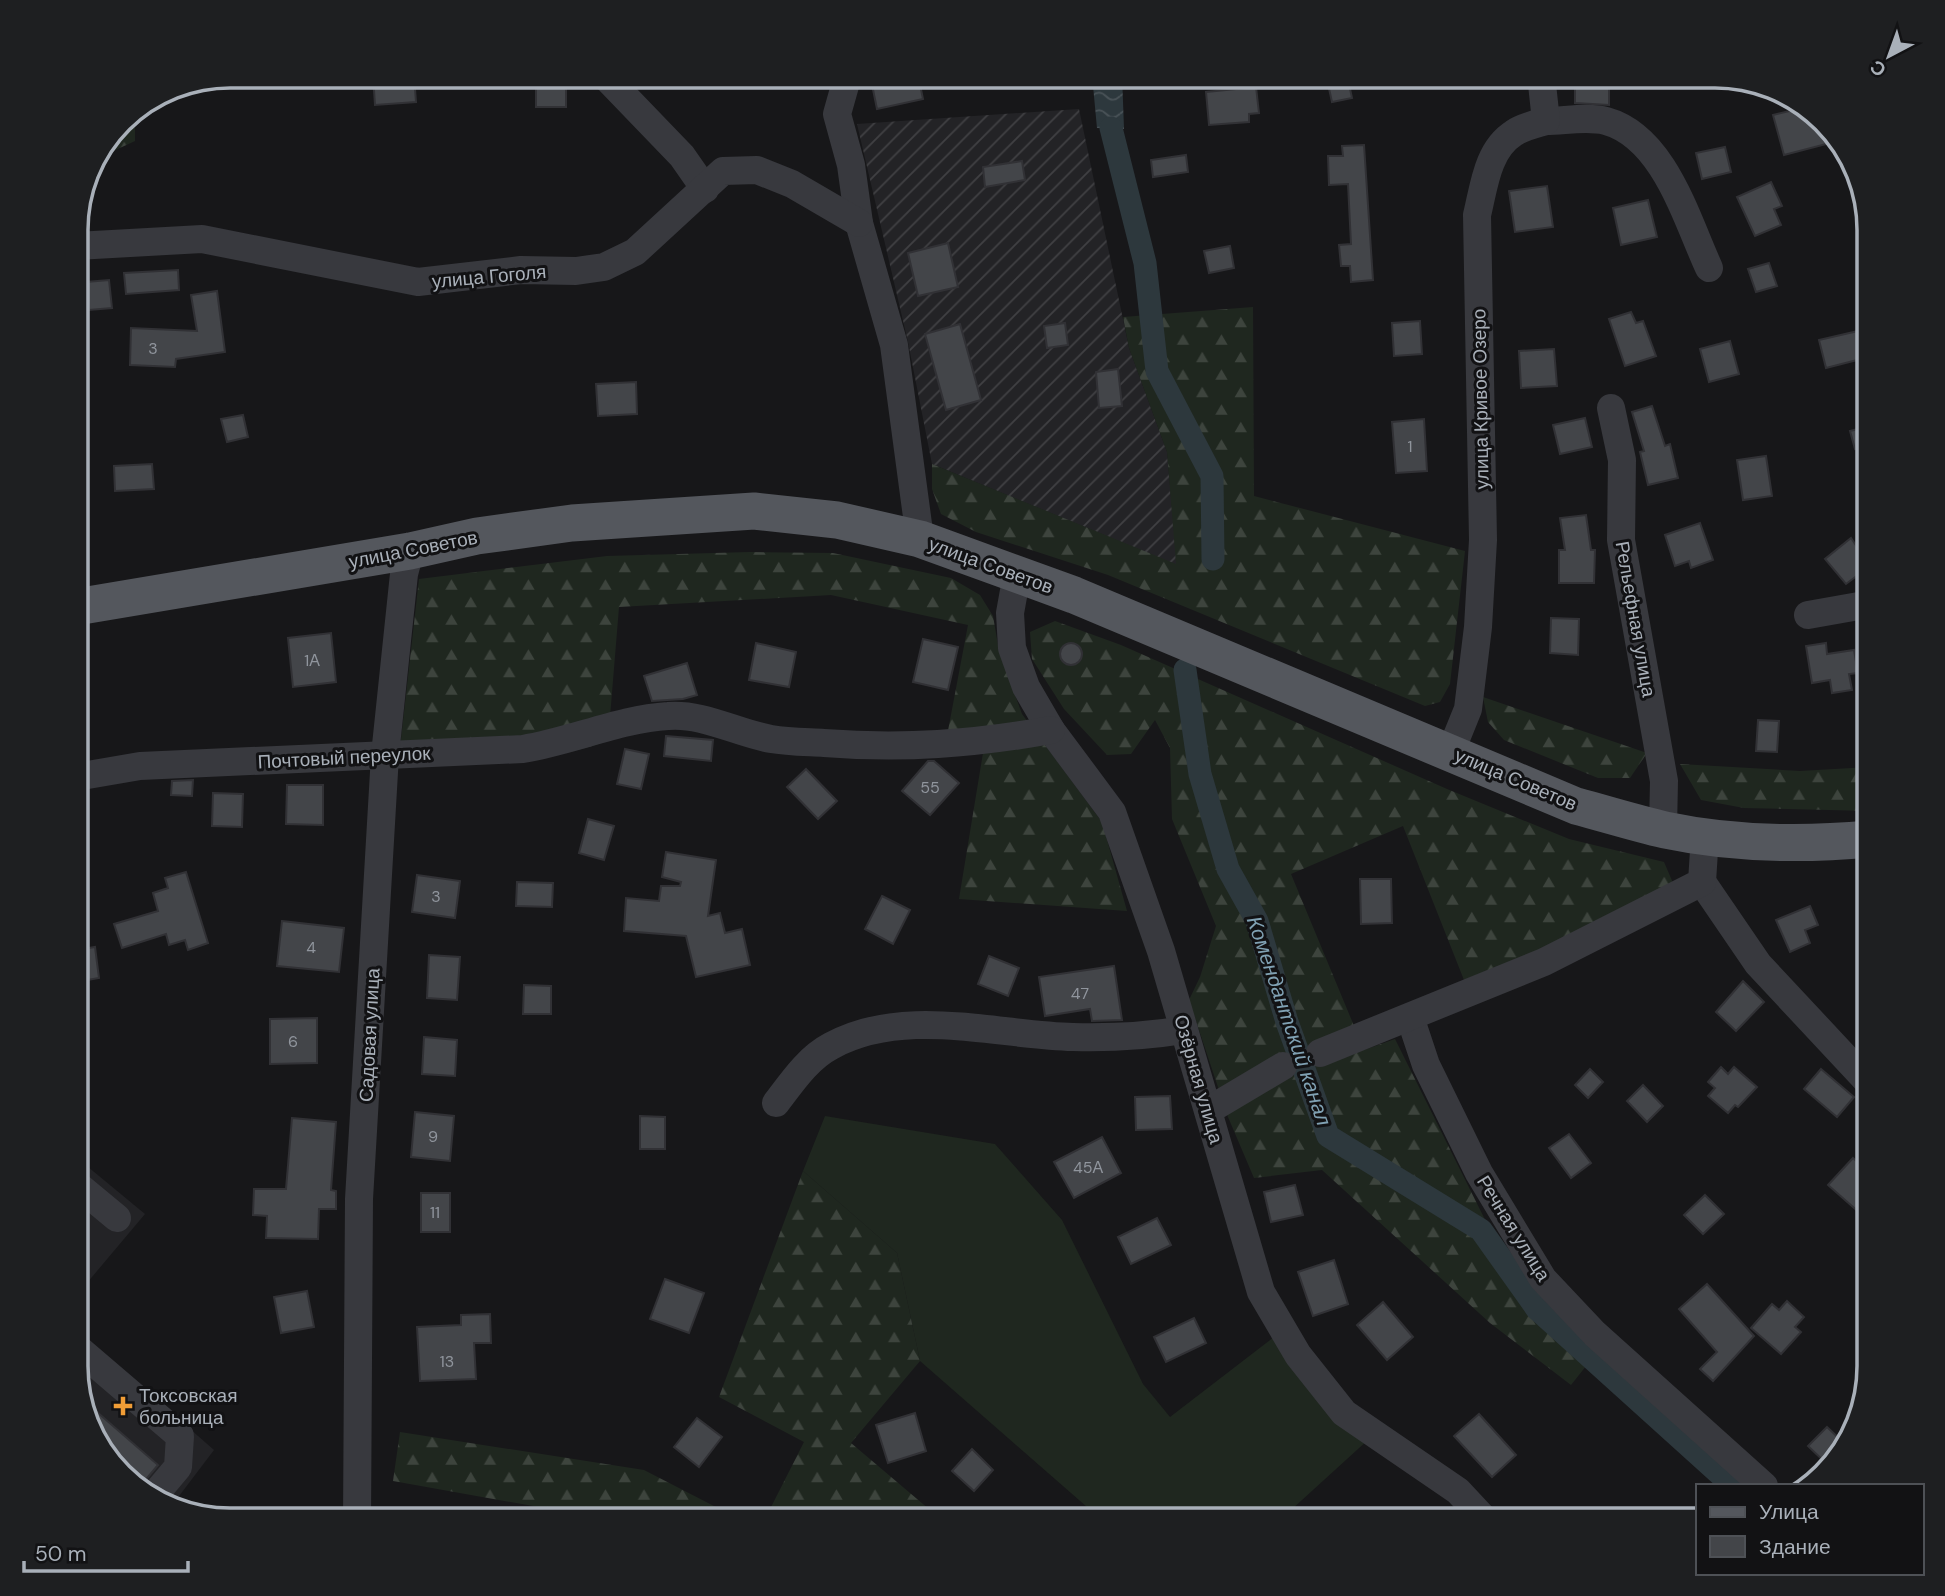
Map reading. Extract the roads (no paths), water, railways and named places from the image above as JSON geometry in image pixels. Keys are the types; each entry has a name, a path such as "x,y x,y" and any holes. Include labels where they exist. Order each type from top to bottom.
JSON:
{"main road":[{"name":"улица Советов","path":"88,605 410,551 477,536 572,523 754,511 837,520 920,539 1017,574 1451,751 1576,806 1663,829 1705,835 1773,842 1857,839"}],"street":[{"path":"617,88 682,156 705,189"},
{"path":"834,88 836,114 851,165 859,223 894,345 920,539"},
{"path":"836,114 844,88"},
{"path":"1542,88 1546,121 1604,120 1633,132 1659,160 1709,268"},
{"name":"улица Кривое Озеро","path":"1451,751 1468,709 1478,627 1483,540 1477,215 1489,167 1499,148 1514,133 1546,121"},
{"name":"улица Гоголя","path":"88,245 202,239 418,282 521,270 576,271 604,267 635,252 723,172 757,170 792,184 859,223"},
{"name":"Рельефная улица","path":"1611,408 1622,460 1621,540 1664,781 1663,829"},
{"name":"Садовая улица","path":"357,1508 359,1199 384,755 404,574 410,551"},
{"name":"Озёрная улица","path":"1017,574 1010,613 1012,648 1026,687 1051,730 1112,812 1161,951 1261,1293 1298,1355 1344,1413 1458,1491 1474,1508"},
{"path":"1808,615 1857,606"},
{"name":"Почтовый переулок","path":"88,775 140,766 523,749 566,742 610,727 670,716 716,723 771,739 916,746 943,746 1051,730"},
{"path":"1705,835 1702,882 1758,964 1857,1070"},
{"path":"1320,1053 1545,962 1702,882"},
{"name":"Речная улица","path":"1410,1017 1426,1065 1479,1173 1543,1279 1595,1335 1762,1484"},
{"path":"776,1103 801,1070 831,1046 868,1032 930,1025 1072,1037 1150,1035 1184,1030"},
{"path":"1209,1110 1283,1066"},
{"path":"88,1194 117,1218"},
{"path":"88,1357 180,1436 178,1467 159,1489"}],"water":[{"path":"1093,88 1122,88 1124,129 1097,128"}],"waterway":[{"name":"Комендантский канал","path":"1111,128 1145,263 1157,371 1212,476 1213,559"},
{"name":"Комендантский канал","path":"1185,670 1200,774 1228,869 1257,921 1287,1022 1328,1136 1481,1230 1537,1309 1731,1484"}],"place":[{"name":"Токсовская больница","path":"123,1406"}]}
